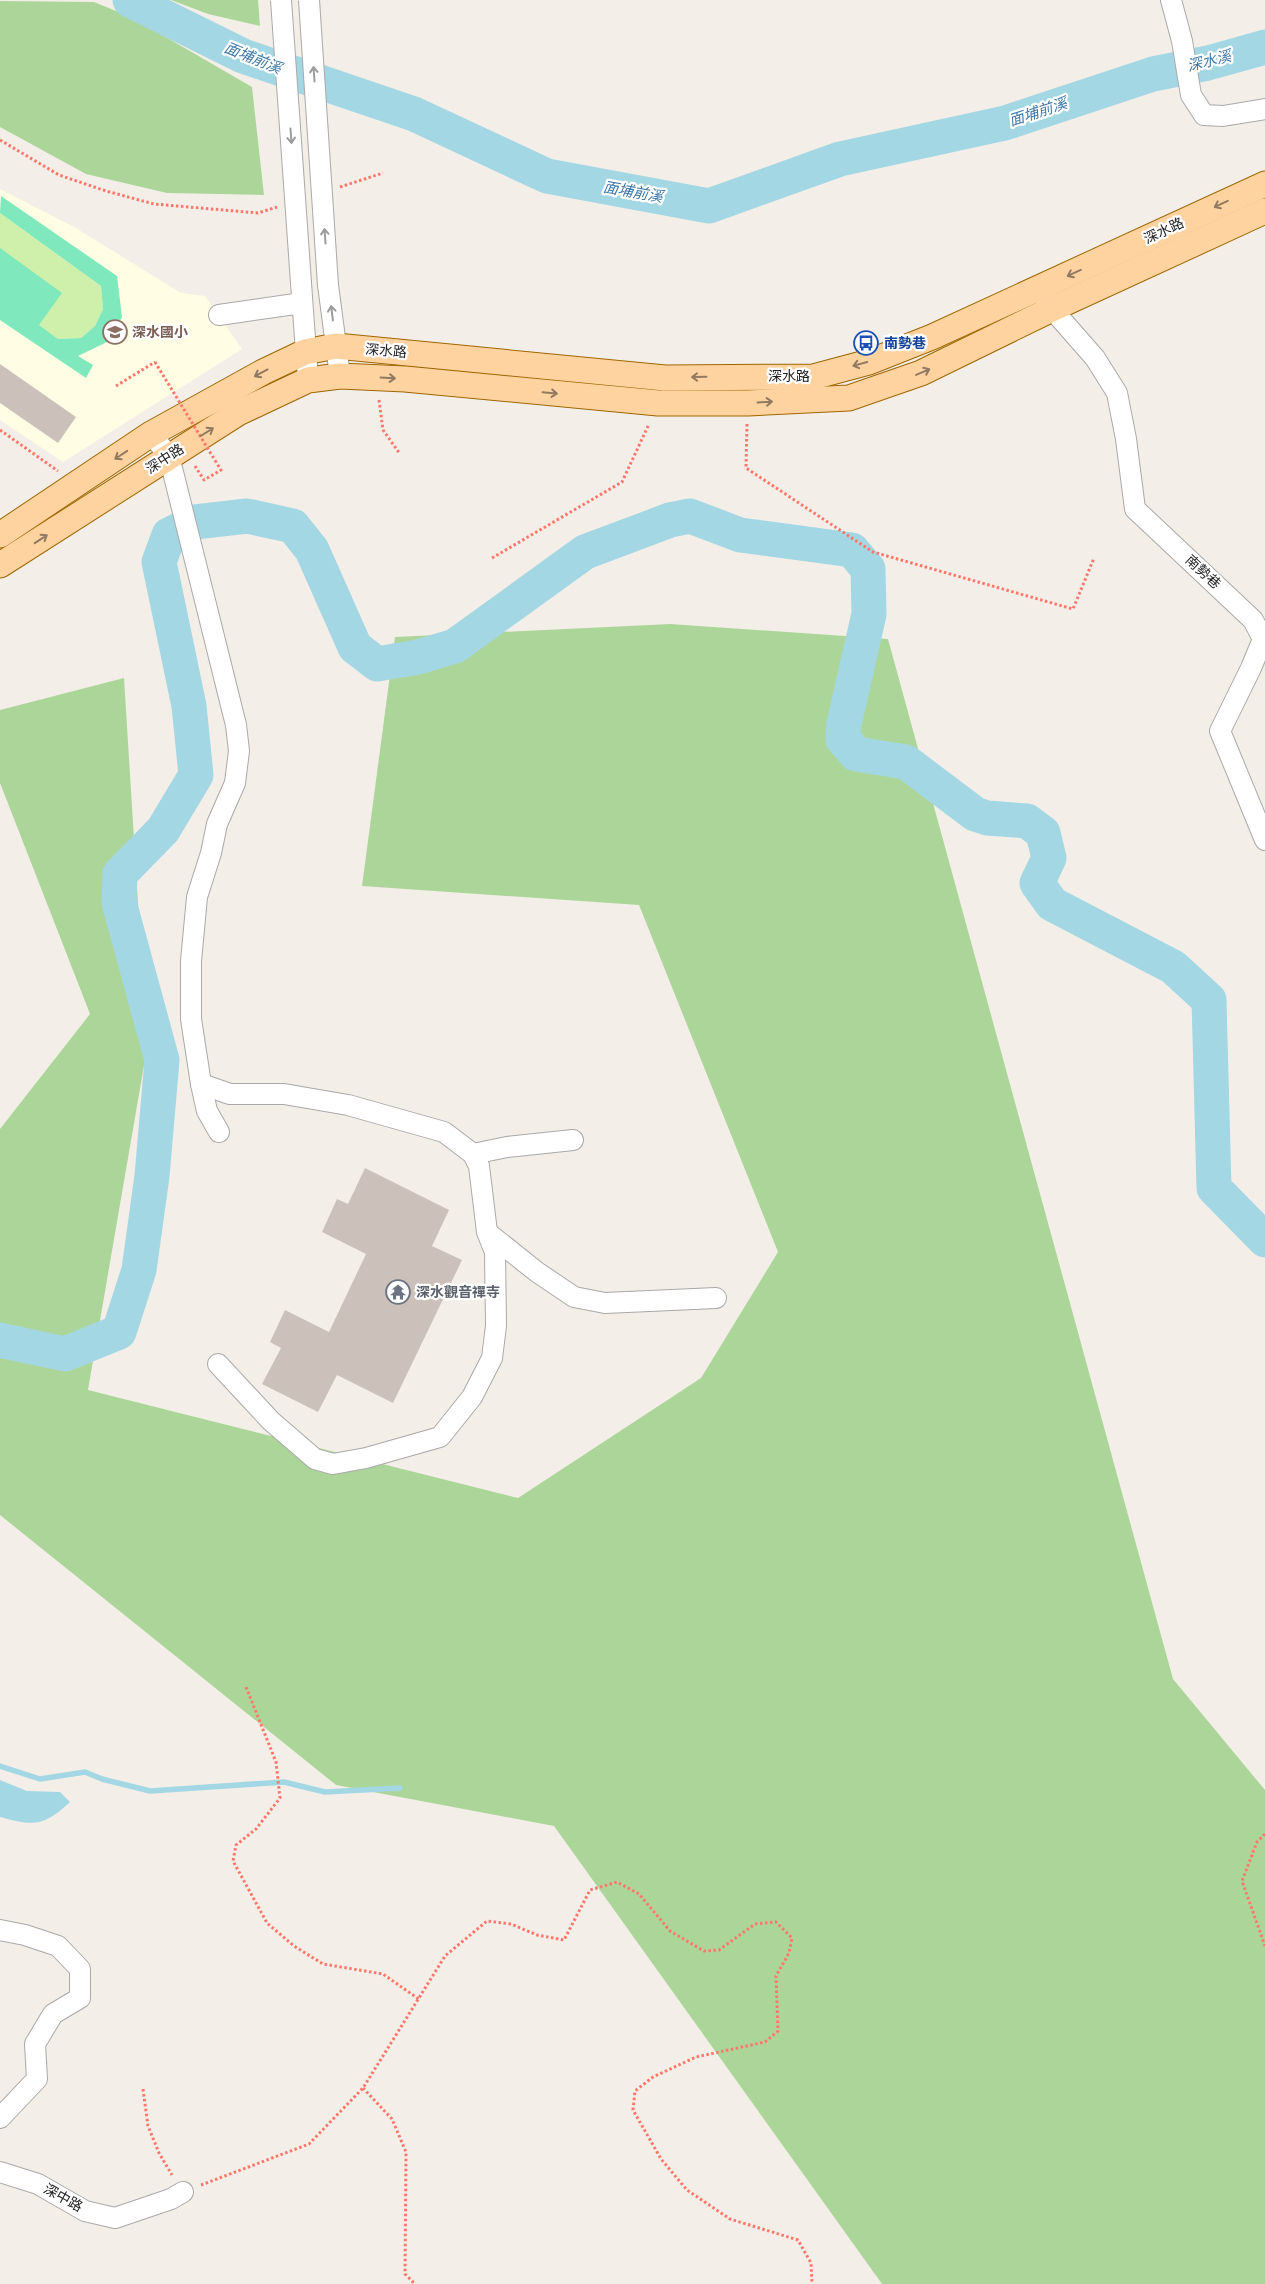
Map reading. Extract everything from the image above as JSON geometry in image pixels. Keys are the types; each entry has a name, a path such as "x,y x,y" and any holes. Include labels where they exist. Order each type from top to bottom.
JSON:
{"main road":[{"name":"深水路","path":"340,376 658,403 748,403 849,398 922,374 1047,299 1265,184"},
{"name":"深水路","path":"305,352 336,346 665,378 813,377 869,362 932,338 1047,299 1265,211"},
{"name":"深中路","path":"0,535 151,434 263,372 305,352"},
{"name":"深中路","path":"0,565 238,413 308,380 340,376"}],"street":[{"path":"281,0 308,380"},
{"path":"309,0 328,285 340,376"},
{"path":"1172,0 1192,95 1204,115 1223,116 1265,109"},
{"name":"南勢巷","path":"1047,299 1095,358 1118,394 1135,510 1253,620 1263,638 1251,668 1220,731 1265,840"},
{"path":"219,315 302,303"},
{"path":"151,434 169,456 236,725 239,751 235,783 217,824 211,853 197,897 191,961 191,1019 201,1084 207,1111 219,1132"},
{"path":"201,1084 230,1094 284,1094 348,1104 444,1132 473,1154 479,1166 487,1232 495,1252 496,1326 492,1358 472,1397 440,1438 366,1458 333,1464 315,1459 272,1421 218,1364"},
{"path":"473,1154 507,1147 572,1140"},
{"path":"487,1232 537,1272 574,1297 604,1303 716,1298"},
{"path":"0,1930 26,1935 58,1946 80,1969 80,1998 52,2014 35,2044 37,2079 0,2118"},
{"name":"深中路","path":"0,2172 38,2184 85,2211 115,2218 171,2199 184,2192"}],"path":[{"path":"0,140 59,175 106,191 154,204 258,213 285,204"},
{"path":"338,187 382,173"},
{"path":"116,386 155,362 221,470 204,480 194,465"},
{"path":"375,378 384,430 400,454"},
{"path":"492,558 622,482 658,403"},
{"path":"748,403 746,468 874,552 1073,609 1094,558"},
{"path":"0,430 76,484"},
{"path":"246,1687 276,1762 280,1798 256,1829 236,1845 233,1861 267,1923 294,1946 323,1964 383,1974 420,2000"},
{"path":"1265,1834 1257,1842 1242,1881 1265,1946"},
{"path":"143,2089 148,2126 159,2153 184,2192 309,2144 363,2088 420,2000 445,1956 487,1921 511,1924 537,1936 564,1940 590,1890 617,1882 639,1894 670,1931 704,1951 719,1950 755,1924 776,1922 792,1938 789,1953 776,1976 778,2031 765,2042 696,2057 653,2077 635,2091 633,2110 661,2158 687,2190 730,2219 798,2240 811,2263 812,2284"},
{"path":"363,2088 392,2119 406,2152 405,2274 415,2284"}],"shaded area":[{"name":"深水國小","path":"0,189 74,227 181,293 205,296 242,349 63,462 0,420"}],"green space":[{"path":"171,0 258,0 260,26 208,14"},
{"path":"0,1 94,2 133,18 252,87 264,195 167,193 86,174 0,127"},
{"path":"1,196 117,276 122,317 109,341 78,356 93,365 86,378 0,320 0,248 62,293 39,325 58,339 81,338 95,326 103,309 101,286 0,213"},
{"path":"0,213 101,286 103,309 95,326 81,338 58,339 0,297"},
{"path":"670,624 888,639 1173,1679 1265,1790 1265,2284 882,2284 554,1826 336,1785 0,1515 0,1129 90,1014 0,783 0,710 124,678 147,1048 88,1390 518,1498 701,1378 778,1252 639,905 362,886 395,637"}],"water":[{"path":"0,1780 27,1791 60,1792 70,1802 52,1816 38,1822 21,1822 0,1817"}],"building":[{"path":"0,364 76,417 58,443 0,403"},
{"name":"深水觀音禪寺","path":"365,1168 449,1210 432,1246 462,1260 393,1403 337,1375 318,1412 262,1384 281,1348 270,1342 285,1310 329,1332 366,1254 322,1232 337,1199 348,1204"}],"waterway":[{"name":"面埔前溪","path":"130,0 243,56 414,114 547,176 709,206 840,159 1005,123 1153,74 1208,63 1265,47"},
{"path":"0,1340 65,1354 119,1332 139,1270 152,1176 162,1060 119,902 120,874 163,830 196,775 189,706 159,562 169,535 195,522 247,516 293,526 312,550 355,647 377,664 418,657 455,646 585,552 670,520 690,516 740,535 852,550 868,569 869,614 844,724 843,739 856,754 906,762 975,814 987,818 1027,821 1043,833 1049,858 1037,883 1052,904 1173,967 1209,1000 1214,1188 1265,1240"},
{"path":"0,1766 40,1779 85,1772 102,1779 150,1791 284,1782 325,1792 400,1788"}],"place":[{"name":"深水國小","path":"115,332"},
{"name":"南勢巷","path":"866,343"},
{"name":"深水觀音禪寺","path":"398,1292"}],"water label":[{"name":"深水溪","path":"1209,61"}]}
